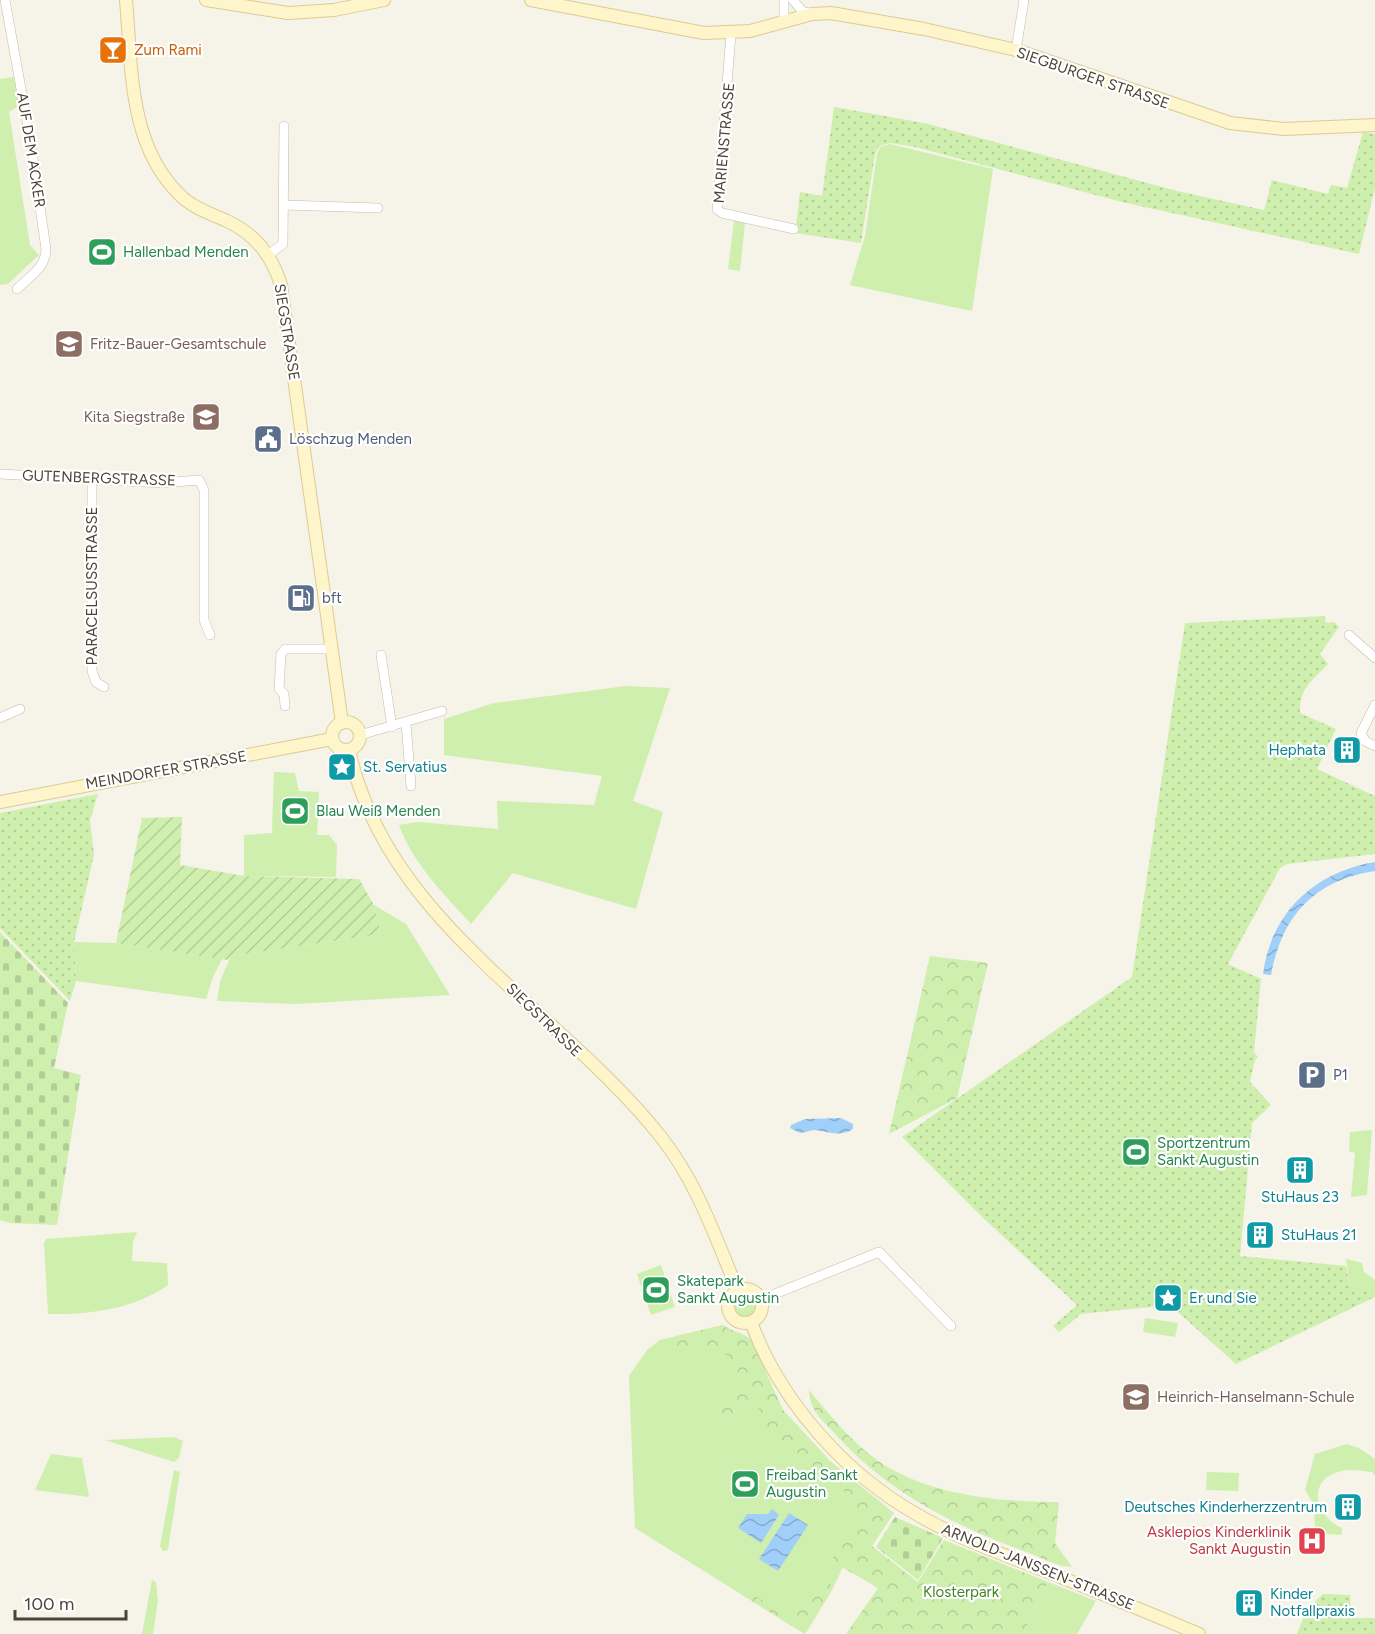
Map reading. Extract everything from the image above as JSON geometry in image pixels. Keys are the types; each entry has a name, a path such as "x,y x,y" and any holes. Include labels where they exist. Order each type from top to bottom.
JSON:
{"main road":[{"name":"SIEGSTRASSE","path":"126,0 136,108 141,132 162,171 170,184 189,203 243,230 274,264 284,300 342,723"},
{"path":"206,0 288,13 334,10 384,0"},
{"name":"SIEGBURGER STRASSE","path":"531,0 704,33 731,34 784,23 812,14 831,13 914,27 1016,50 1230,123 1284,129 1375,125"},
{"path":"342,723 354,725 360,735 356,746 349,750 337,747 332,739 335,728 342,723"},
{"name":"MEINDORFER STRASSE","path":"0,802 332,739"},
{"name":"SIEGSTRASSE","path":"349,750 357,780 377,828 412,886 459,938 628,1100 661,1137 687,1174 709,1214 738,1291"},
{"path":"738,1291 753,1292 760,1300 761,1310 751,1322 735,1321 729,1312 729,1299 738,1291"},
{"name":"ARNOLD-JANSSEN-STRASSE","path":"751,1322 766,1356 794,1402 822,1436 855,1469 884,1493 952,1534 1198,1634"}],"street":[{"name":"AUF DEM ACKER","path":"5,0 31,144 46,249 46,261 41,268 17,289"},
{"path":"784,0 784,23"},
{"path":"793,0 802,11 812,14"},
{"path":"1016,50 1024,0"},
{"name":"MARIENSTRASSE","path":"731,34 717,209 722,213 794,229"},
{"path":"268,255 283,244 284,126"},
{"path":"284,205 378,208"},
{"name":"GUTENBERGSTRASSE","path":"0,474 92,481 163,483 199,480 204,490 204,620 210,635"},
{"name":"PARACELSUSSTRASSE","path":"92,481 92,666 96,682 104,687"},
{"path":"1348,635 1375,658"},
{"path":"285,706 284,694 279,689 281,654 285,649 331,649"},
{"path":"381,655 392,727"},
{"path":"1375,705 1361,733 1365,741 1375,746"},
{"path":"0,718 20,709"},
{"path":"360,735 442,711"},
{"path":"406,723 411,786"},
{"path":"760,1300 879,1252 951,1326"}],"green space":[{"path":"14,77 19,106 9,112 30,245 39,255 8,284 0,285 0,79"},
{"path":"834,107 924,123 1177,191 1264,210 1272,180 1328,194 1331,185 1347,188 1363,132 1375,134 1375,188 1359,254 1122,202 915,147 890,143 879,146 875,154 861,243 795,233 800,192 822,196"},
{"path":"890,144 993,169 972,311 850,285 865,236 877,154 880,147"},
{"path":"734,221 745,223 740,271 728,269"},
{"path":"1325,616 1326,623 1334,622 1339,627 1320,654 1328,664 1304,691 1300,713 1336,729 1317,769 1375,796 1375,854 1287,864 1280,868 1228,964 1261,979 1254,1052 1258,1057 1255,1060 1250,1082 1271,1105 1252,1123 1240,1256 1346,1266 1350,1288 1375,1288 1375,1297 1236,1364 1170,1305 1081,1314 1059,1332 1053,1326 1077,1305 980,1215 902,1137 1132,977 1185,623"},
{"path":"626,686 670,688 633,801 663,812 636,909 513,873 471,924 421,866 399,825 418,822 498,829 497,801 594,805 602,776 444,755 444,719 494,703"},
{"name":"Blau Weiß Menden","path":"274,772 295,773 299,791 319,792 317,835 329,835 337,845 336,877 244,876 244,835 272,833"},
{"path":"98,794 90,820 94,855 74,942 76,981 70,1001 0,928 0,813"},
{"path":"182,817 180,865 244,876 359,879 374,905 381,934 231,956 228,960 116,943 142,818"},
{"path":"374,905 406,924 450,995 296,1004 217,1001 220,981 231,956 381,934"},
{"path":"0,932 68,1003 54,1068 81,1075 57,1225 10,1223 0,1220"},
{"path":"74,942 116,943 222,959 206,999 76,981"},
{"path":"930,956 988,963 957,1098 889,1134"},
{"path":"1372,1130 1367,1195 1351,1197 1355,1153 1349,1151 1350,1132"},
{"path":"137,1232 133,1242 132,1261 167,1263 168,1285 141,1300 111,1309 48,1314 44,1243 46,1239"},
{"path":"1346,1259 1362,1263 1364,1272 1375,1280 1375,1288 1350,1288"},
{"name":"Skatepark Sankt Augustin","path":"661,1265 675,1307 651,1315 637,1274"},
{"path":"745,1295 753,1298 756,1306 753,1314 745,1317 737,1314 734,1306 737,1298"},
{"path":"1145,1318 1178,1323 1175,1337 1143,1332"},
{"name":"Freibad Sankt Augustin","path":"723,1325 751,1340 783,1410 831,1462 883,1505 850,1552 832,1590 805,1634 635,1528 629,1376 647,1350 660,1340"},
{"name":"Klosterpark","path":"723,1325 751,1340 783,1410 831,1462 894,1513 872,1546 918,1582 944,1540 1048,1582 1023,1634 846,1634 878,1588 835,1563 833,1558 855,1526 854,1499 791,1448 770,1442 761,1412 754,1403 731,1424 721,1411 740,1385 737,1370 728,1355 697,1352 682,1355 660,1340"},
{"path":"809,1390 869,1454 889,1468 911,1479 985,1498 1059,1502 1055,1543 1072,1567 1050,1562 975,1531 901,1491 857,1456 822,1420 814,1410"},
{"path":"174,1437 183,1441 179,1458 174,1462 105,1440"},
{"path":"1347,1444 1359,1448 1375,1459 1375,1476 1372,1472 1342,1471 1321,1483 1318,1499 1321,1508 1333,1523 1342,1528 1342,1535 1315,1533 1314,1505 1305,1490 1315,1454"},
{"path":"51,1454 82,1458 89,1497 35,1490"},
{"path":"174,1470 180,1472 168,1550 163,1551 160,1546"},
{"path":"1207,1472 1239,1473 1238,1491 1206,1490"},
{"path":"895,1517 943,1538 918,1580 876,1547"},
{"path":"824,1579 830,1583 832,1590 805,1634 742,1595 746,1590 771,1606 791,1609 812,1584"},
{"path":"152,1580 156,1582 158,1601 153,1634 142,1634"},
{"path":"1048,1582 1096,1601 1077,1634 1023,1634"},
{"path":"1323,1594 1350,1595 1351,1618 1375,1618 1375,1634 1297,1634 1306,1611"}],"water":[{"path":"1375,862 1375,871 1335,883 1319,892 1305,904 1283,935 1271,975 1263,974 1275,932 1286,914 1300,899 1315,885 1333,875"},
{"path":"841,1118 853,1124 853,1129 839,1134 814,1130 800,1133 790,1128 791,1125 805,1119"},
{"path":"772,1509 779,1515 761,1543 738,1528 747,1514 768,1514"},
{"path":"789,1513 808,1525 778,1571 759,1559"}],"place":[{"name":"Zum Rami","path":"113,50"},
{"name":"Hallenbad Menden","path":"102,252"},
{"name":"Fritz-Bauer-Gesamtschule","path":"69,344"},
{"name":"Kita Siegstraße","path":"206,417"},
{"name":"Löschzug Menden","path":"268,439"},
{"name":"bft","path":"301,598"},
{"name":"Hephata","path":"1347,750"},
{"name":"St. Servatius","path":"342,767"},
{"name":"Blau Weiß Menden","path":"295,811"},
{"name":"P1","path":"1312,1075"},
{"name":"Sportzentrum Sankt Augustin","path":"1136,1152"},
{"name":"StuHaus 23","path":"1300,1170"},
{"name":"StuHaus 21","path":"1260,1235"},
{"name":"Skatepark Sankt Augustin","path":"656,1290"},
{"name":"Er und Sie","path":"1168,1298"},
{"name":"Heinrich-Hanselmann-Schule","path":"1136,1397"},
{"name":"Freibad Sankt Augustin","path":"745,1484"},
{"name":"Deutsches Kinderherzzentrum","path":"1348,1507"},
{"name":"Asklepios Kinderklinik Sankt Augustin","path":"1312,1541"},
{"name":"Kinder Notfallpraxis","path":"1249,1603"}]}
